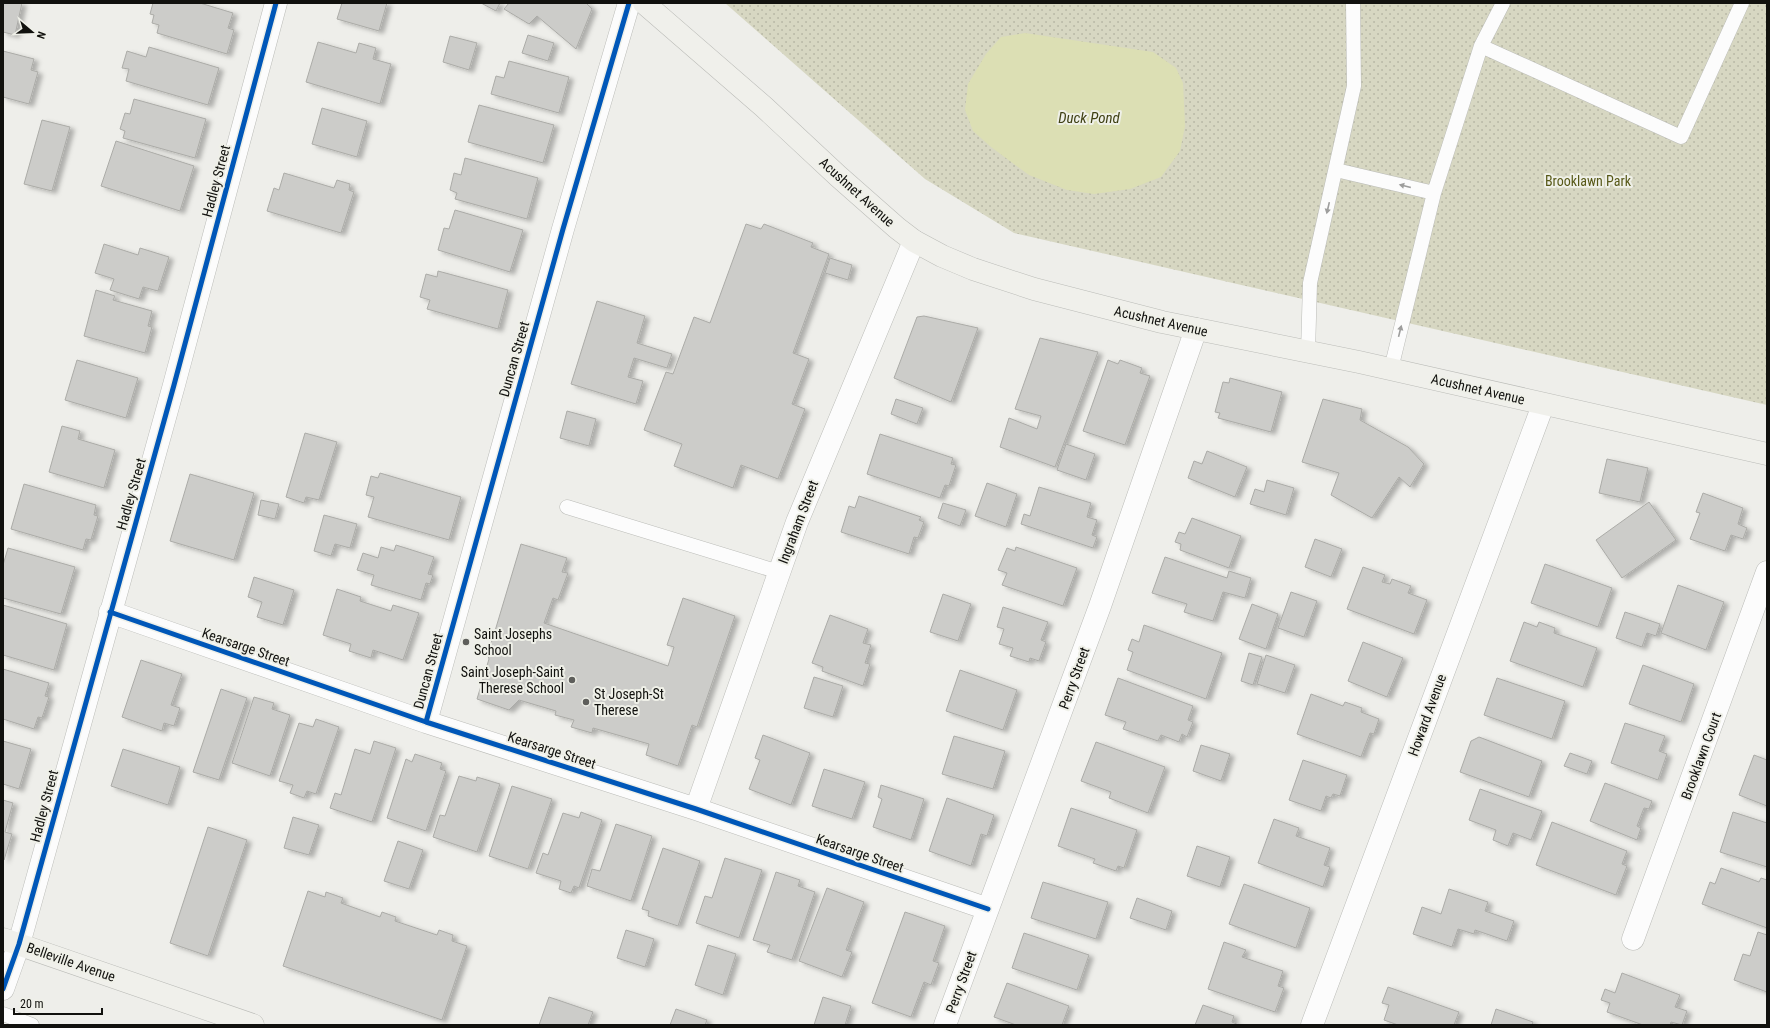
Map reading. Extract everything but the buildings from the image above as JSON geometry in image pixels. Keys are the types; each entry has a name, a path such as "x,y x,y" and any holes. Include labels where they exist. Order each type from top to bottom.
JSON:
{"main road":[{"name":"Acushnet Avenue","path":"644,3 764,107 880,214 914,241 942,256 1034,289 1196,329 1391,369 1543,405 1767,454"},
{"name":"Belleville Avenue","path":"11,942 253,1025"}],"street":[{"name":"Hadley Street","path":"3,989 11,942 110,612 174,385 276,3"},
{"name":"Duncan Street","path":"426,722 563,229 629,3"},
{"name":"Ingraham Street","path":"696,809 797,522 914,241"},
{"name":"Perry Street","path":"945,1025 1100,606 1196,329"},
{"name":"Howard Avenue","path":"1312,1025 1543,405"},
{"name":"Brooklawn Court","path":"1633,938 1711,730 1767,572"},
{"name":"Kearsarge Street","path":"110,612 426,722 696,809 988,909"}],"lane":[{"path":"1308,352 1310,283 1354,86 1353,3"},
{"path":"1391,369 1434,193 1481,46 1503,3"},
{"path":"1481,46 1681,137 1742,3"},
{"path":"1336,170 1434,193"},
{"path":"567,507 779,572"},
{"path":"3,1014 32,1025"}],"green space":[{"name":"Brooklawn Park","path":"725,3 1767,3 1767,405 1014,233 925,179"}],"water":[{"name":"Duck Pond","path":"1025,33 1153,52 1176,68 1183,83 1185,126 1180,151 1161,177 1130,189 1094,194 1067,190 1029,175 991,147 973,131 965,110 968,84 986,54 1001,37"}],"cycle path":[{"path":"3,989 19,944 174,385 276,3"},
{"path":"426,722 563,229 629,3"},
{"path":"110,612 426,722 696,809 988,909"}],"place":[{"name":"Saint Josephs School","path":"466,642"},
{"name":"Saint Joseph-Saint Therese School","path":"572,680"},
{"name":"St Joseph-St Therese","path":"586,702"}]}
